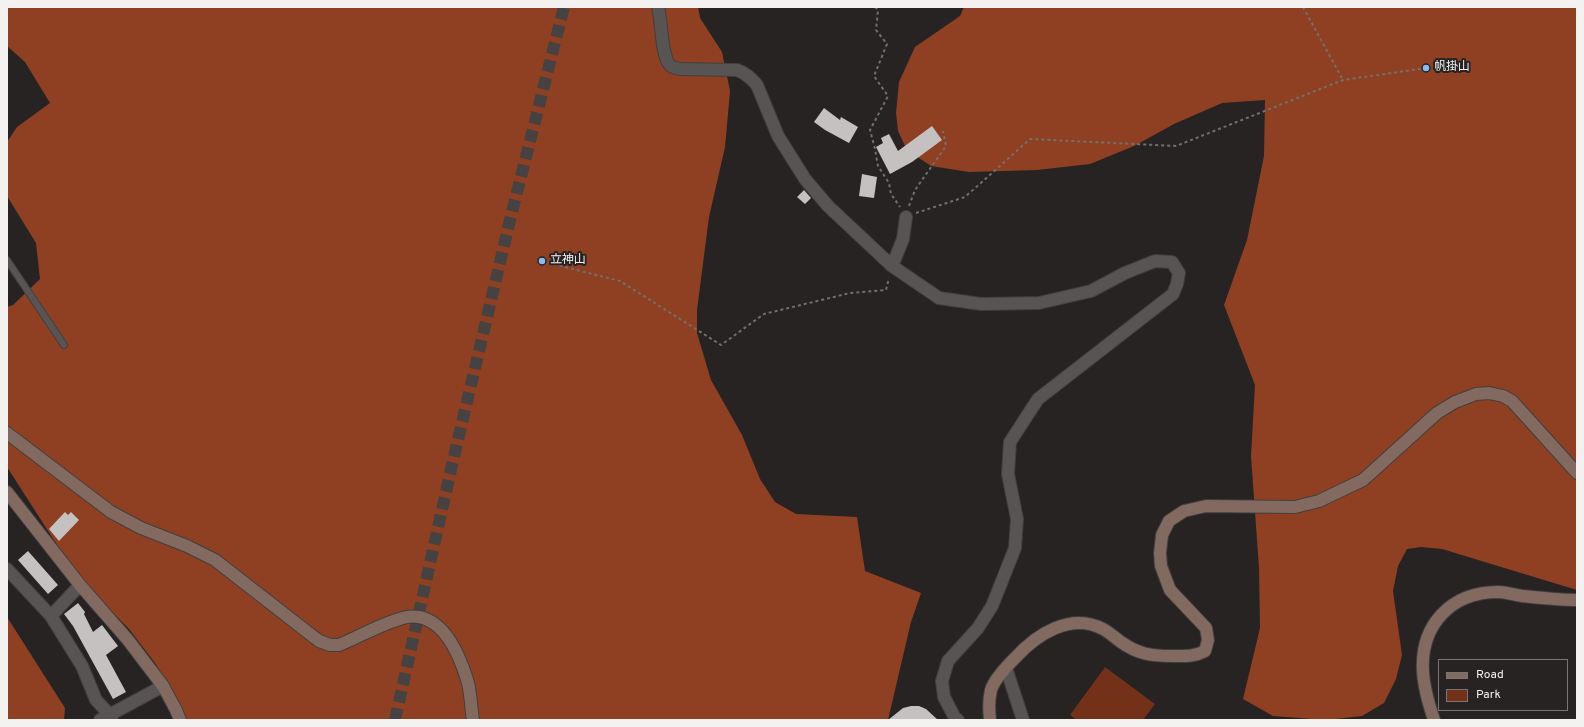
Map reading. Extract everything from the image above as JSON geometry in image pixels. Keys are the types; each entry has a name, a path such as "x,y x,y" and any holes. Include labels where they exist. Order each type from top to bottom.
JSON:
{"street":[{"path":"658,7 665,52 669,64 672,67 680,69 737,70 743,72 753,80 758,85 778,136 805,179 828,206 892,266 939,298 981,304 1039,303 1091,291 1125,273 1155,261 1172,262 1179,273 1173,294 1038,399 1010,442 1008,474 1017,520 1015,548 992,606 978,628 948,661 942,681 944,697 958,720"},
{"path":"892,266 904,239 906,217"},
{"path":"990,720 991,689 1006,668 1023,649 1052,628 1082,622 1103,629 1130,648 1144,654 1158,656 1187,656 1197,655 1205,651 1208,640 1206,628 1170,590 1161,566 1160,553 1162,535 1169,521 1184,511 1206,506 1295,507 1319,501 1362,480 1437,412 1455,402 1476,394 1489,393 1503,396 1512,401 1577,473"},
{"path":"7,433 111,512 141,528 187,546 215,560 319,641 330,645 339,645 396,620 408,617 421,617 436,625 449,638 457,654 468,684 473,720"},
{"path":"7,492 80,585 128,640 163,686 180,720"},
{"path":"7,569 51,616 82,666 96,700 107,718 163,686"},
{"path":"51,616 80,585"},
{"path":"1434,720 1427,698 1423,673 1423,653 1428,635 1438,618 1450,606 1468,596 1499,592 1557,600 1577,600"},
{"path":"1006,668 1023,720"}],"lane":[{"path":"7,260 64,345"}],"path":[{"path":"875,7 878,10 876,30 887,44 874,76 888,96 870,130 878,166 889,183 891,194 906,217"},
{"path":"1303,7 1343,80"},
{"path":"906,217 965,197 1030,139 1176,146 1343,80 1426,68"},
{"path":"906,217 915,190 946,146 943,131"},
{"path":"542,261 620,280 721,345 764,314 850,293 886,290 892,266"}],"green space":[{"path":"1105,667 1155,704 1143,720 1077,720 1070,715"}],"shaded area":[{"path":"7,7 698,7 700,18 722,52 730,91 725,147 709,217 697,310 697,333 711,380 742,435 760,479 775,502 796,514 857,517 865,571 921,593 911,622 888,720 187,720 155,663 129,629 77,576 7,467 7,307 13,305 40,279 36,243 7,196 7,142 17,127 50,103 25,62 7,46"},
{"path":"964,7 1577,7 1577,590 1442,549 1421,547 1407,549 1398,566 1393,591 1402,655 1396,679 1384,703 1362,716 1326,720 1273,716 1243,699 1260,628 1259,568 1251,456 1255,385 1224,305 1247,240 1264,156 1265,100 1222,103 1174,124 1134,146 1090,164 1037,170 969,172 931,166 907,150 898,131 896,113 899,82 915,47 960,16"},
{"path":"7,617 65,708 64,720 7,720"}],"building":[{"path":"824,108 840,120 841,117 858,127 849,143 825,130 814,122"},
{"path":"932,126 942,140 912,162 890,174 876,147 883,143 881,138 889,134 898,151"},
{"path":"862,174 877,177 874,198 859,196"},
{"path":"804,190 811,198 805,204 797,197"},
{"path":"65,512 68,515 71,512 79,520 59,541 49,529"},
{"path":"28,551 58,585 48,594 18,560"},
{"path":"78,603 85,612 84,614 93,632 102,625 118,646 106,655 126,692 113,699 73,626 64,614"},
{"path":"919,706 926,709 938,720 888,720 903,708"}],"tunnel":[{"path":"395,720 452,465 511,216 564,7"}],"place":[{"name":"帆掛山","path":"1426,68"},
{"name":"立神山","path":"542,261"}]}
